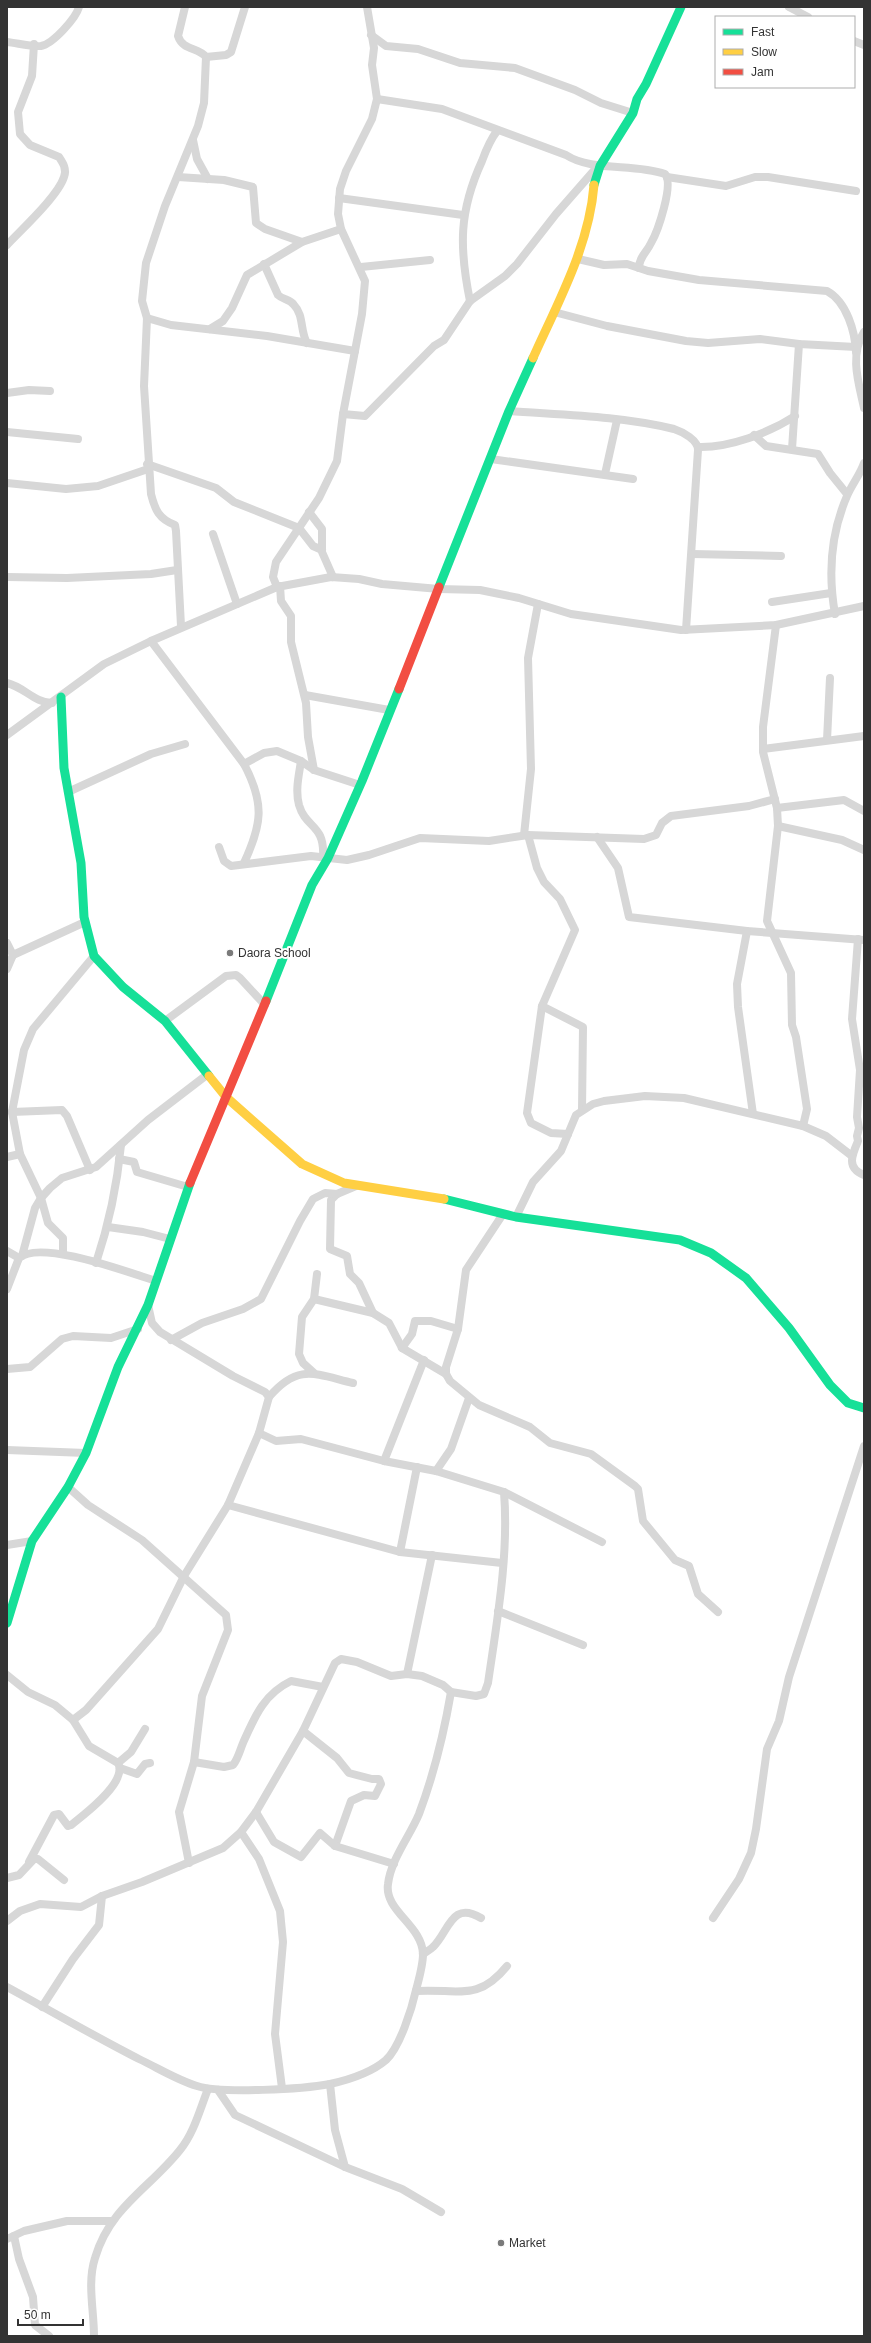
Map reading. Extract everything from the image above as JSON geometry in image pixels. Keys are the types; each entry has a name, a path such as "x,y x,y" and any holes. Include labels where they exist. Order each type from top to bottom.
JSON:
{"street":[{"path":"7,42 42,46 53,40 71,22 80,7"},
{"path":"181,626 175,525 164,521 156,511 151,494 144,386 146,318 142,301 148,255 167,201 178,178 193,139 204,103 206,58 200,52 185,47 180,41 179,30 185,7"},
{"path":"206,58 226,55 231,52 245,7"},
{"path":"314,770 308,737 305,695 291,642 291,616 281,601 278,586 273,577 273,569 326,484 336,461 365,293 366,281 341,229 338,214 339,198 346,171 372,119 377,99 372,65 374,48 366,7"},
{"path":"343,414 365,416 434,346 444,340 470,301 505,276 517,264 556,214 599,166 633,113 637,99 646,84 681,7"},
{"path":"789,7 806,16"},
{"path":"371,35 386,46 418,49 460,63 515,68 575,90 601,103 633,113"},
{"path":"7,245 48,202 64,178 65,171 59,157 30,145 20,134 18,112 32,76 34,44"},
{"path":"377,99 442,109 497,131 566,155 574,161 599,166 650,169 665,174 667,177 726,186 754,177 768,177 856,191"},
{"path":"470,301 463,256 463,215 474,177 491,139 497,131"},
{"path":"193,139 197,159 208,179"},
{"path":"7,1623 32,1541 68,1487 86,1453 118,1367 138,1329 148,1305 188,1187 265,1005 312,885 360,785 417,637 439,589 509,411 578,259 592,213 595,179 599,166"},
{"path":"639,268 640,261 652,243 660,223 668,184 667,177"},
{"path":"178,178 231,181 253,187 256,224 265,229 302,242"},
{"path":"339,198 463,215"},
{"path":"210,329 223,321 232,308 244,278 264,264 302,242 341,229"},
{"path":"578,259 604,265 627,264 639,268 699,280 827,291 838,300 852,324 856,350 856,364 864,408"},
{"path":"360,268 430,260"},
{"path":"264,264 278,295 292,302 297,308 302,335 307,343"},
{"path":"554,312 607,326 686,341 708,343 760,339 856,350"},
{"path":"146,318 164,324 210,329 355,351"},
{"path":"856,350 864,332"},
{"path":"792,448 799,344"},
{"path":"7,393 29,390 50,391"},
{"path":"509,411 617,420 676,430 692,439 698,447 686,630"},
{"path":"698,447 718,447 754,435 785,422 795,416"},
{"path":"605,474 617,420"},
{"path":"7,432 78,439"},
{"path":"754,435 766,446 792,448 818,454 830,473 847,494"},
{"path":"491,459 633,479"},
{"path":"835,614 832,593 834,534 847,494 864,463"},
{"path":"7,484 66,489 98,486 148,466 216,488 234,502 299,528 313,546 322,550"},
{"path":"309,512 322,530 322,550 333,577"},
{"path":"213,534 236,604"},
{"path":"692,554 781,556"},
{"path":"7,578 137,574 177,570"},
{"path":"7,735 61,697 104,664 150,641 181,626 278,586 333,577 359,579 382,584 439,589 480,590 538,604 571,614 686,630 776,624 835,614 864,606"},
{"path":"772,602 832,593"},
{"path":"538,604 528,658 532,769 526,835 536,868 544,882 560,899 575,930 542,1006 527,1113 531,1124 551,1133 568,1134"},
{"path":"776,624 763,727 763,749 766,770 777,808 778,826 767,916 768,926 773,932 791,973 792,1025 796,1037 806,1109 803,1126"},
{"path":"150,641 244,764 253,781 259,823 255,839 244,863"},
{"path":"827,740 830,678"},
{"path":"7,683 18,686 39,701 52,703"},
{"path":"305,695 389,710"},
{"path":"61,697 64,739 64,768 80,862 85,922 94,956 123,987 165,1021 226,1098 302,1164 327,1177 356,1186 458,1201 516,1217 607,1229 610,1231 672,1238 711,1253 746,1278 789,1328 830,1385 848,1403 864,1408"},
{"path":"763,749 864,736"},
{"path":"68,792 151,754 185,744"},
{"path":"244,764 264,753 272,751 300,760 314,770 360,785"},
{"path":"300,760 298,782 299,804 322,838 325,857"},
{"path":"219,847 224,861 228,865 280,858 325,857 347,860 369,855 420,838 489,841 526,835 650,838 656,836 662,823 671,816 749,806 775,800"},
{"path":"777,808 844,800 864,811"},
{"path":"778,826 842,840 864,850"},
{"path":"597,837 618,868 629,917 747,930 861,939 852,1019 860,1070 857,1117 860,1128 857,1136 858,1141 852,1156 854,1170 864,1175"},
{"path":"12,955 85,922"},
{"path":"747,930 738,977 738,1007 753,1114"},
{"path":"7,943 12,955 7,969"},
{"path":"64,1253 63,1238 50,1226 41,1198 20,1154 10,1115 24,1050 33,1029 94,956"},
{"path":"165,1021 226,976 236,975 265,1005"},
{"path":"542,1006 583,1027 582,1110"},
{"path":"7,1289 20,1257 32,1216 41,1198 62,1178 96,1167 148,1120 208,1074"},
{"path":"516,1217 532,1182 561,1151 572,1122 582,1110 604,1101 658,1096 684,1098 803,1126 818,1132 852,1156"},
{"path":"10,1115 62,1110 67,1116 90,1170"},
{"path":"96,1263 108,1227 117,1185 121,1145"},
{"path":"7,1157 20,1154"},
{"path":"119,1159 134,1162 137,1172 188,1187"},
{"path":"356,1186 337,1194 330,1200 330,1249 347,1256 350,1274 359,1283 373,1313"},
{"path":"171,1340 202,1323 243,1309 261,1299 300,1221 314,1199 325,1193 337,1194"},
{"path":"446,1374 446,1367 458,1329 466,1270 503,1214"},
{"path":"108,1227 170,1239"},
{"path":"7,1251 20,1257 32,1252 64,1253 156,1281"},
{"path":"314,1373 303,1363 299,1354 302,1317 314,1298 317,1274"},
{"path":"314,1298 373,1313 389,1323 402,1348 446,1374 469,1398 530,1427 550,1443 591,1454 635,1486 638,1490 643,1521 675,1560 689,1566 698,1594 718,1612"},
{"path":"148,1305 154,1327 171,1340 233,1376 265,1392 269,1397"},
{"path":"402,1348 412,1334 415,1321 431,1320 458,1329"},
{"path":"7,1369 30,1367 62,1339 74,1336 111,1338 138,1329"},
{"path":"384,1461 424,1360"},
{"path":"73,1720 86,1710 153,1636 184,1576 228,1505 259,1433 269,1397 281,1384 300,1373 314,1373 353,1382"},
{"path":"436,1471 451,1449 469,1398"},
{"path":"259,1433 276,1440 301,1439 384,1461 436,1471 504,1492 602,1542"},
{"path":"713,1918 739,1879 751,1853 756,1830 767,1749 779,1721 789,1677 864,1446"},
{"path":"7,1450 86,1453"},
{"path":"400,1552 418,1468"},
{"path":"68,1487 88,1505 142,1540 226,1615 229,1621 222,1646 202,1696 194,1762 179,1812 189,1863"},
{"path":"7,1921 20,1911 40,1904 81,1907 102,1896 189,1863 223,1848 242,1832 256,1812 303,1731 335,1663 341,1659 346,1658 391,1676 407,1674 422,1676 443,1684 451,1692 476,1696 484,1694 486,1691 498,1610 505,1513 504,1492"},
{"path":"228,1505 400,1552 502,1562"},
{"path":"7,1545 32,1541"},
{"path":"407,1674 432,1555"},
{"path":"498,1610 583,1645"},
{"path":"7,1675 28,1692 54,1705 73,1720 89,1746 119,1765 137,1774 145,1764 150,1763"},
{"path":"194,1762 224,1767 233,1765 258,1711 266,1698 273,1691 291,1681 323,1687"},
{"path":"7,1987 111,2046 186,2083 208,2089 282,2088 330,2084 352,2077 387,2059 398,2040 416,1990 423,1954 416,1932 391,1903 388,1896 389,1876 419,1814 430,1782 439,1751 451,1692"},
{"path":"7,1878 19,1875 29,1862 54,1815 59,1814 66,1825 70,1826 115,1784 120,1773 119,1765 131,1752 145,1729"},
{"path":"303,1731 337,1758 349,1773 372,1779 379,1779 381,1784 375,1796 364,1795 351,1802 335,1846"},
{"path":"256,1812 274,1842 301,1857 319,1833 335,1846 394,1864"},
{"path":"242,1832 259,1859 280,1911 283,1942 275,2034 282,2088"},
{"path":"29,1862 34,1859 38,1859 64,1880"},
{"path":"42,2007 69,1965 99,1925 102,1896"},
{"path":"423,1954 434,1947 452,1919 458,1915 467,1913 481,1918"},
{"path":"416,1990 480,1990 497,1978 507,1966"},
{"path":"330,2084 335,2130 345,2167"},
{"path":"94,2336 91,2293 94,2259 111,2221 181,2149 197,2117 208,2089"},
{"path":"218,2090 235,2115 345,2167 402,2189 441,2212"},
{"path":"49,2336 35,2325 33,2298 10,2238 24,2231 66,2221 111,2221"}],"traffic: fast":[{"path":"594,185 600,166 633,113 637,99 646,84 681,7"},
{"path":"439,587 509,411 533,358"},
{"path":"266,1001 312,885 328,858 362,781 399,689"},
{"path":"61,697 64,768 81,863 84,917 94,956 123,987 165,1021 209,1076"},
{"path":"7,1623 32,1541 68,1487 86,1453 118,1367 148,1305 190,1183"},
{"path":"444,1199 516,1217 680,1240 711,1253 746,1278 789,1328 830,1385 848,1403 864,1408"}],"traffic: slow":[{"path":"533,358 562,295 579,252 591,208 594,185"},
{"path":"209,1076 226,1097 302,1164 344,1183 444,1199"}],"traffic: jam":[{"path":"399,689 439,587"},
{"path":"190,1183 266,1001"}],"place":[{"name":"Daora School","path":"230,953"},
{"name":"Market","path":"501,2243"}]}
